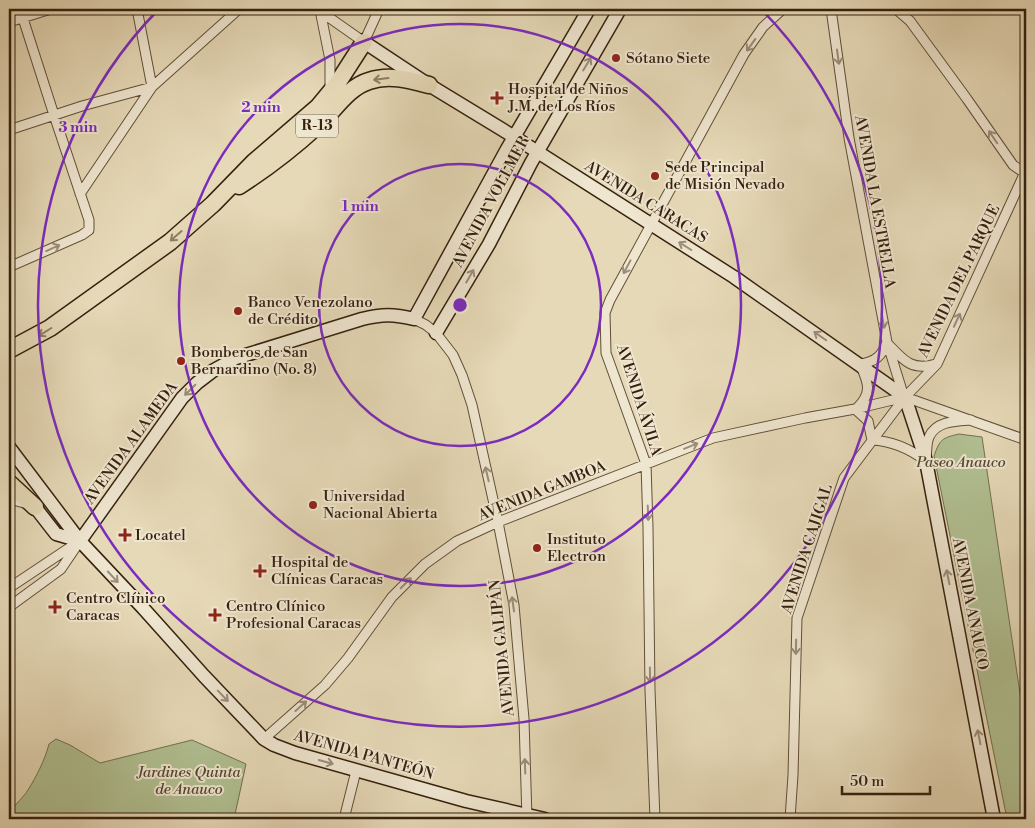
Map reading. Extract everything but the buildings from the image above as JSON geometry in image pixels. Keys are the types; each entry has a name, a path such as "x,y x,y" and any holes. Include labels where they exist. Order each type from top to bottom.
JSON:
{"highway":[{"name":"R-13","path":"9,350 42,334 81,308 170,242 213,204 254,162 313,112 330,93 364,42"},
{"name":"R-13","path":"213,204 255,177 280,158 318,125 360,84 371,80 402,78 429,85"},
{"path":"9,483 35,507"}],"main road":[{"name":"AVENIDA VOLLMER","path":"414,319 514,137 589,9"},
{"name":"AVENIDA VOLLMER","path":"436,333 488,244 537,152 620,9"},
{"name":"AVENIDA CARACAS","path":"364,42 734,277 860,364 904,397"},
{"name":"AVENIDA ALAMEDA","path":"80,541 182,398 214,370 236,358 381,314 400,315 414,319"},
{"name":"AVENIDA ANAUCO","path":"904,397 926,461 994,819"},
{"name":"AVENIDA PANTEÓN","path":"9,447 80,541 264,739 294,754 527,817 545,819"},
{"path":"35,507 56,534 80,541"}],"street":[{"path":"9,22 22,13 51,9"},
{"path":"137,9 152,87"},
{"path":"80,194 152,87 239,9"},
{"path":"318,10 348,9"},
{"path":"318,10 364,42 379,9"},
{"name":"AVENIDA ÁVILA","path":"655,819 650,690 646,464 606,353 605,313 610,300 744,54 763,28 783,9"},
{"name":"AVENIDA LA ESTRELLA","path":"831,9 849,138 886,342 904,397"},
{"path":"896,9 910,21 1013,165 1026,173"},
{"path":"318,10 330,60 330,93"},
{"path":"9,267 89,230 89,220 22,13"},
{"path":"9,130 152,87"},
{"name":"AVENIDA DEL PARQUE","path":"904,397 937,364 1026,173"},
{"name":"AVENIDA GALIPÁN","path":"414,319 436,333 453,355 472,405 514,605 524,719 527,817"},
{"path":"937,364 926,367 906,362 886,342 883,352 877,359 860,364 868,388 864,401 855,409 868,421 872,440 880,440 903,447 926,461 930,436 936,429 942,424 971,420"},
{"path":"904,397 1026,440"},
{"name":"AVENIDA GAMBOA","path":"264,739 325,685 353,652 392,598 425,564 457,542 498,522 713,438 904,397"},
{"name":"AVENIDA CAJIGAL","path":"790,819 797,618 844,478 904,397"},
{"path":"9,476 35,507"},
{"path":"9,499 35,507"},
{"path":"9,588 80,541"},
{"path":"9,607 61,569 80,541"},
{"path":"344,819 356,771"}],"green space":[{"name":"Paseo Anauco","path":"959,434 982,437 1026,734 1026,819 1007,819 934,456 942,440"},
{"name":"Jardines Quinta de Anauco","path":"56,739 100,763 192,740 246,764 234,819 9,819 11,811 25,794 37,774 49,744"}],"place":[{"name":"Sótano Siete","path":"616,58"},
{"name":"Hospital de Niños J.M. de Los Ríos","path":"497,98"},
{"name":"Sede Principal de Misión Nevado","path":"655,176"},
{"name":"Banco Venezolano de Crédito","path":"238,311"},
{"name":"Bomberos de San Bernardino (No. 8)","path":"181,361"},
{"name":"Universidad Nacional Abierta","path":"313,505"},
{"name":"Locatel","path":"125,535"},
{"name":"Instituto Electron","path":"537,548"},
{"name":"Hospital de Clínicas Caracas","path":"260,571"},
{"name":"Centro Clínico Caracas","path":"55,607"},
{"name":"Centro Clínico Profesional Caracas","path":"215,615"}]}
